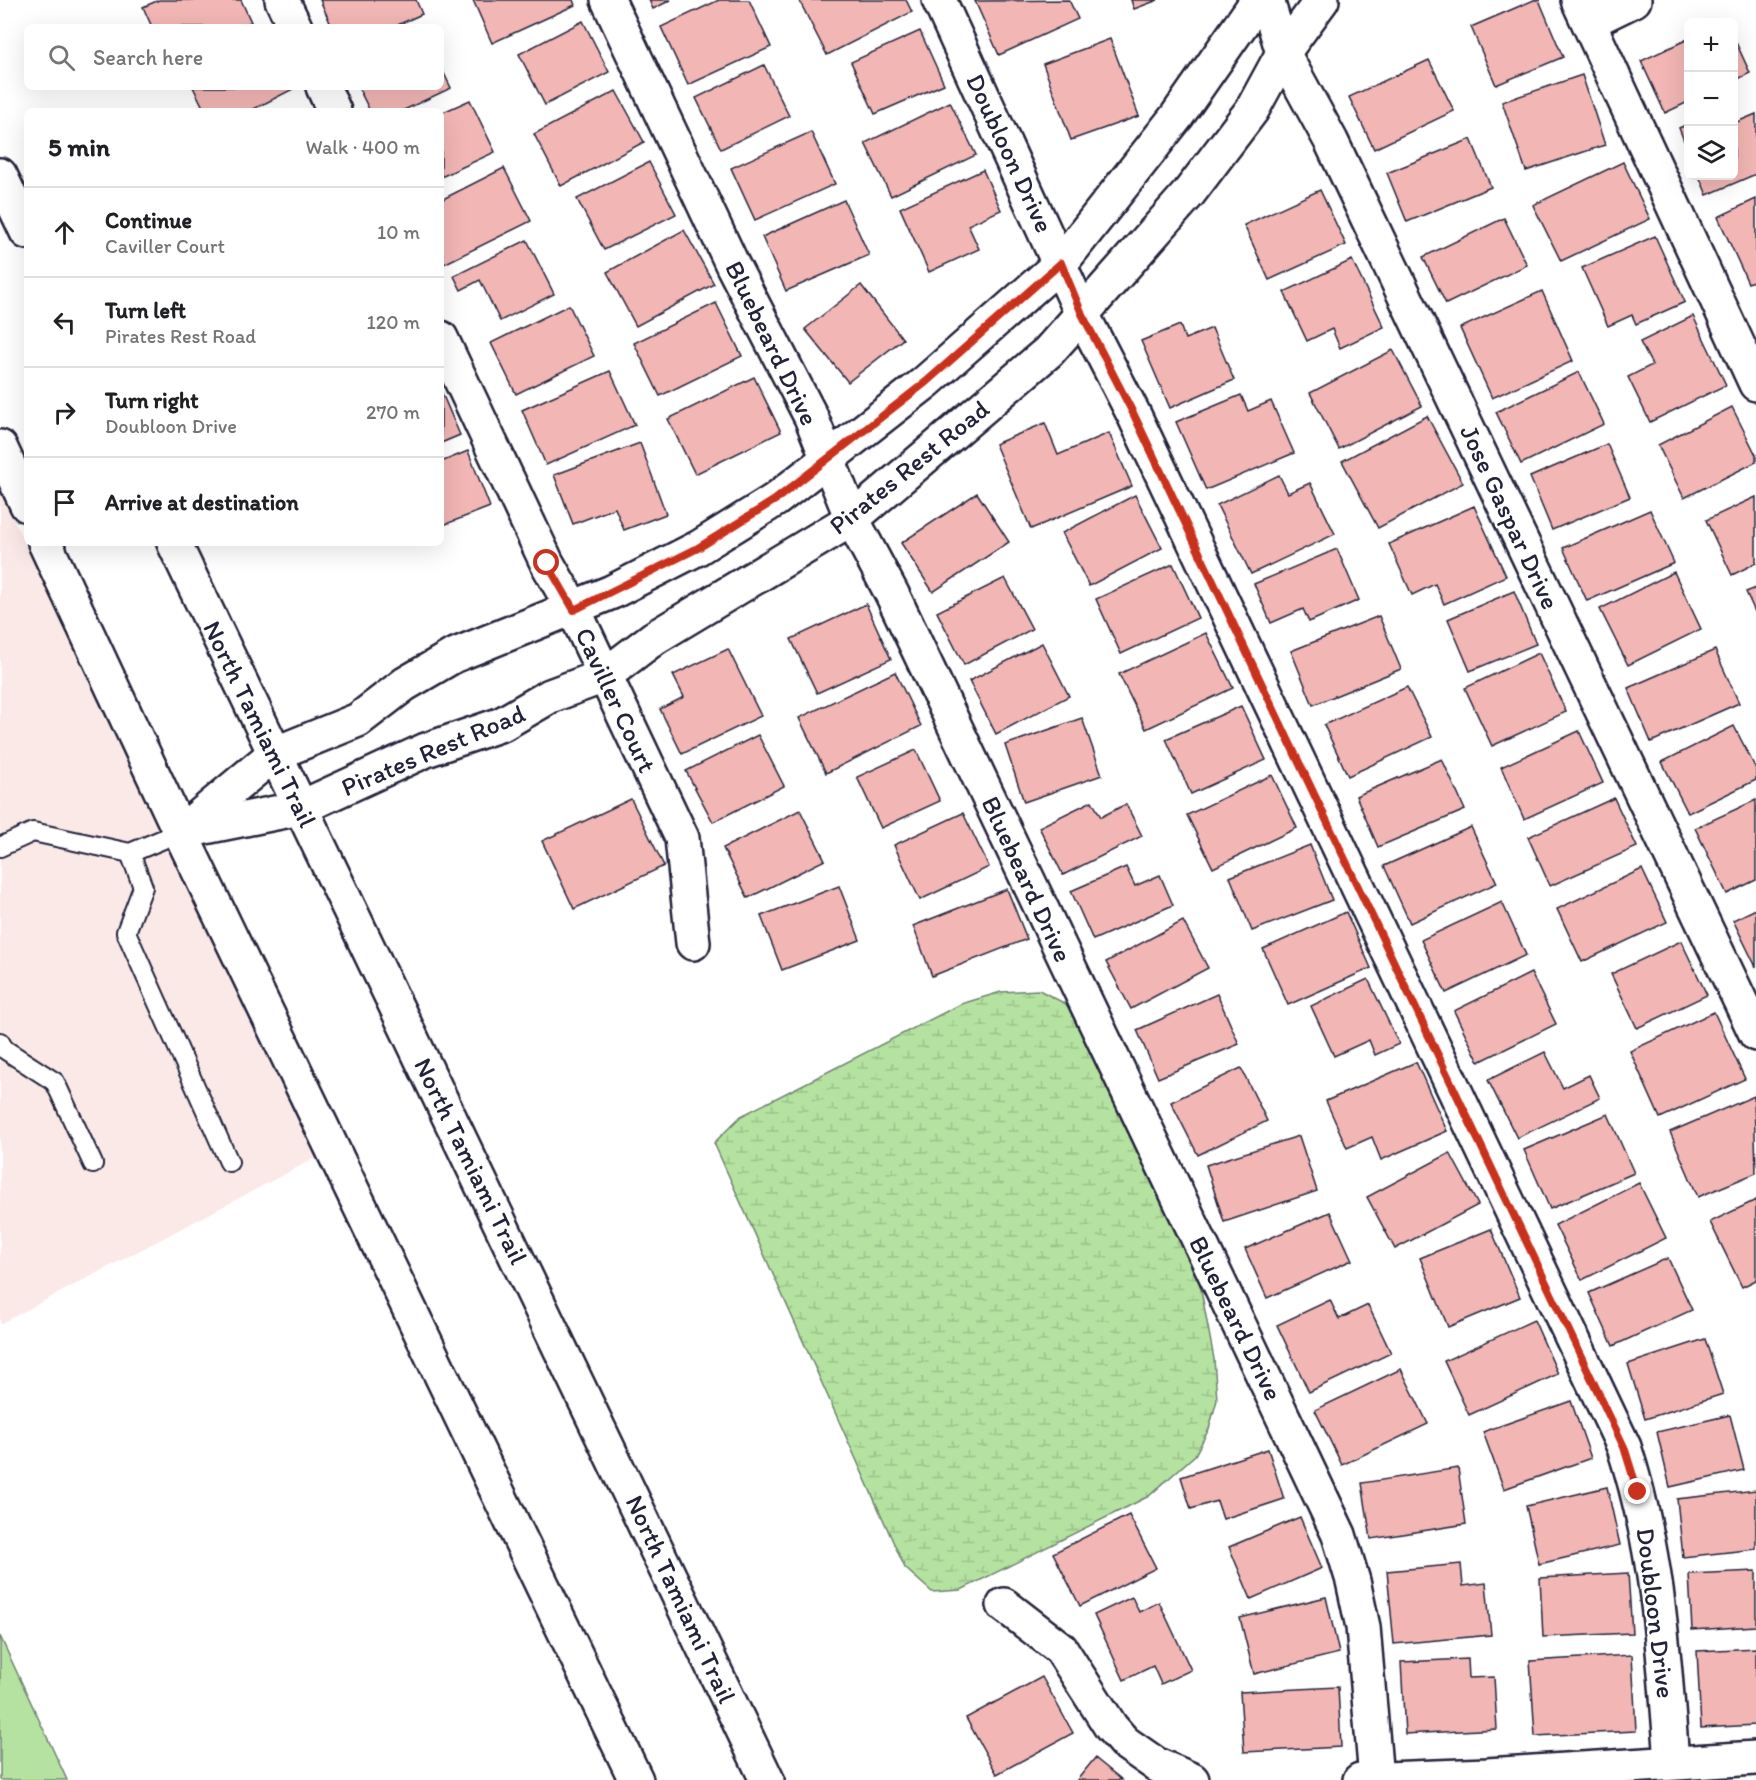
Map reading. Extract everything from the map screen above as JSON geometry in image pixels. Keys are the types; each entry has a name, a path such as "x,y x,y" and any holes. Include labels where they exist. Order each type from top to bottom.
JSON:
{"street":[{"path":"282,0 294,24"},
{"name":"Bluebeard Drive","path":"608,0 734,266 811,417 852,519 892,594 1339,1535 1353,1581 1363,1626 1368,1779"},
{"name":"Doubloon Drive","path":"939,0 1061,263 1082,314 1134,415 1624,1447 1638,1492 1655,1570 1672,1762"},
{"path":"180,832 274,754 358,720 405,684 453,656 574,610 698,548 775,500 827,457 926,382 1061,263 1177,116 1258,0"},
{"name":"Jose Gaspar Drive","path":"1267,0 1283,53 1336,152 1756,1034"},
{"name":"Pirates Rest Road","path":"180,832 300,808 426,750 502,724 550,696 604,676 654,638 852,519 1048,352 1189,193 1252,110 1283,53 1322,0"},
{"path":"1634,0 1584,11 1756,384"},
{"path":"324,90 333,108"},
{"path":"0,175 24,226"},
{"name":"Caviller Court","path":"444,344 547,563 574,610 682,838 693,943"},
{"path":"0,447 24,499"},
{"path":"46,546 180,832 636,1780"},
{"name":"North Tamiami Trail","path":"175,546 767,1780"},
{"path":"1004,1605 1061,1649 1111,1727 1124,1742 1157,1765 1192,1780"},
{"path":"1368,1779 1487,1775 1756,1758"}],"lane":[{"path":"0,847 33,832 130,853 180,832"},
{"path":"130,853 142,887 126,932 229,1162"},
{"path":"1,1047 55,1082 93,1164"}],"shaded area":[{"path":"0,490 24,541 24,546 26,546 161,834 317,1157 0,1324"}],"green space":[{"path":"1039,990 1066,1004 1087,1025 1192,1242 1214,1359 1217,1400 1209,1429 1195,1455 1149,1496 961,1590 932,1592 905,1568 714,1143 741,1116 961,1004 1001,992"},
{"path":"0,1636 67,1780 0,1780"}],"building":[{"path":"159,0 241,0 251,22 247,24 151,24 143,7"},
{"path":"320,0 416,0 422,14 400,24 331,24"},
{"path":"473,0 573,0 575,5 492,43"},
{"path":"649,0 671,0 653,9"},
{"path":"719,0 749,0 771,47 688,85 661,27"},
{"path":"799,0 906,0 912,12 827,55"},
{"path":"1069,0 1078,19 999,55 975,1"},
{"path":"1131,0 1158,0 1134,9"},
{"path":"1534,0 1539,0 1563,57 1496,85 1471,27"},
{"path":"583,21 609,72 545,105 519,54"},
{"path":"920,31 944,84 875,114 851,62"},
{"path":"1110,39 1139,116 1071,140 1043,64"},
{"path":"1684,41 1684,104 1665,113 1641,61"},
{"path":"1738,47 1750,73 1738,79"},
{"path":"1429,60 1454,111 1374,149 1349,97"},
{"path":"764,65 789,116 721,149 696,98"},
{"path":"444,73 451,88 408,108 368,108 360,90 444,90"},
{"path":"1582,75 1605,145 1526,171 1502,102"},
{"path":"194,90 291,90 256,108 204,108"},
{"path":"616,91 644,142 561,186 534,134"},
{"path":"470,100 495,152 444,176 444,112"},
{"path":"950,102 976,155 891,196 865,143"},
{"path":"1756,114 1756,174 1707,195 1701,180 1738,180 1738,122"},
{"path":"1684,126 1684,141 1679,128"},
{"path":"811,132 835,184 755,220 731,168"},
{"path":"1471,139 1491,187 1407,222 1387,173"},
{"path":"649,162 676,214 604,250 577,199"},
{"path":"1623,162 1650,219 1561,261 1533,205"},
{"path":"504,168 531,221 444,264 444,198"},
{"path":"983,170 1001,210 968,225 979,249 929,272 900,208"},
{"path":"1320,190 1346,245 1269,280 1244,225"},
{"path":"1756,199 1756,280 1748,283 1718,217"},
{"path":"844,200 869,255 786,291 762,237"},
{"path":"1504,218 1527,265 1446,304 1423,257"},
{"path":"684,230 714,284 636,326 607,272"},
{"path":"1655,236 1685,302 1636,324 1632,315 1608,326 1582,268"},
{"path":"527,240 554,294 500,321 480,280 461,290 454,276"},
{"path":"1352,260 1384,327 1340,348 1332,329 1307,341 1284,292"},
{"path":"861,285 903,339 848,382 805,329"},
{"path":"1542,291 1573,361 1492,398 1460,328"},
{"path":"716,303 742,356 660,396 634,343"},
{"path":"569,305 594,356 516,394 491,343"},
{"path":"1693,316 1726,385 1650,422 1628,377 1652,365 1640,342"},
{"path":"1180,325 1185,339 1212,328 1234,380 1170,408 1141,341"},
{"path":"1393,350 1422,406 1339,449 1310,393"},
{"path":"610,371 635,425 546,465 522,410"},
{"path":"1579,372 1604,424 1521,464 1496,412"},
{"path":"754,377 781,432 695,474 668,419"},
{"path":"1241,395 1248,411 1271,401 1294,453 1206,490 1176,422"},
{"path":"444,398 460,435 444,442"},
{"path":"1732,407 1756,455 1756,462 1684,498 1658,445"},
{"path":"1427,416 1463,483 1378,528 1342,461"},
{"path":"1045,423 1058,455 1109,433 1132,486 1031,529 995,444"},
{"path":"640,443 666,514 624,530 615,508 573,524 554,475"},
{"path":"1607,444 1630,497 1552,530 1530,477"},
{"path":"468,451 490,507 444,525 444,461"},
{"path":"1279,475 1288,493 1310,483 1335,534 1251,574 1217,505"},
{"path":"977,493 1009,542 933,592 901,543"},
{"path":"1135,495 1162,548 1089,586 1062,533"},
{"path":"1756,497 1756,563 1732,575 1706,520"},
{"path":"1474,506 1506,576 1444,604 1435,584 1412,595 1389,544"},
{"path":"1650,510 1674,563 1587,601 1563,548"},
{"path":"1337,549 1359,600 1309,622 1303,609 1271,623 1254,584"},
{"path":"1173,564 1198,618 1121,654 1096,599"},
{"path":"1674,572 1701,629 1628,665 1600,609"},
{"path":"1005,578 1032,629 964,665 937,612"},
{"path":"1756,588 1756,614 1746,592"},
{"path":"1514,591 1536,644 1470,671 1448,619"},
{"path":"866,604 891,659 817,693 791,639"},
{"path":"1379,616 1401,669 1313,705 1291,651"},
{"path":"1206,633 1233,688 1146,729 1119,674"},
{"path":"1042,643 1069,696 996,734 969,681"},
{"path":"728,649 761,716 682,754 660,709 684,697 673,675"},
{"path":"1715,650 1739,703 1651,742 1628,688"},
{"path":"1539,653 1566,712 1492,746 1465,688"},
{"path":"895,672 921,726 826,773 799,718"},
{"path":"1407,687 1432,737 1348,776 1324,725"},
{"path":"1241,706 1266,760 1191,794 1166,739"},
{"path":"1082,718 1102,775 1024,802 1005,745"},
{"path":"1734,726 1756,769 1756,780 1688,813 1662,762"},
{"path":"1579,731 1603,783 1524,819 1501,767"},
{"path":"758,735 784,786 713,822 686,771"},
{"path":"916,750 940,801 881,828 857,777"},
{"path":"1442,759 1465,810 1378,847 1356,796"},
{"path":"1272,775 1297,828 1213,868 1187,815"},
{"path":"1614,798 1637,847 1550,886 1528,837"},
{"path":"631,799 664,866 574,909 542,841"},
{"path":"1756,800 1756,880 1727,894 1695,828"},
{"path":"1092,801 1101,817 1126,804 1142,836 1063,875 1039,827"},
{"path":"800,810 825,860 748,898 723,848"},
{"path":"963,813 989,867 920,900 894,845"},
{"path":"1471,827 1497,883 1410,923 1384,866"},
{"path":"1310,845 1332,900 1252,931 1230,877"},
{"path":"1126,867 1135,886 1160,875 1173,905 1093,940 1071,891"},
{"path":"1642,869 1667,922 1582,962 1557,909"},
{"path":"839,886 860,940 782,970 761,916"},
{"path":"1007,889 1027,939 932,976 913,926"},
{"path":"1502,902 1526,955 1446,993 1421,940"},
{"path":"1756,909 1756,967 1733,920"},
{"path":"1346,912 1371,968 1288,1005 1263,949"},
{"path":"1183,921 1208,968 1131,1009 1106,962"},
{"path":"1681,941 1707,995 1637,1028 1611,974"},
{"path":"1531,973 1556,1024 1479,1062 1454,1011"},
{"path":"1368,979 1399,1044 1375,1055 1369,1040 1334,1056 1311,1006"},
{"path":"1217,994 1239,1044 1158,1078 1137,1030"},
{"path":"1714,1012 1745,1079 1660,1118 1630,1051"},
{"path":"1545,1052 1563,1088 1589,1075 1600,1098 1517,1138 1488,1080"},
{"path":"1416,1062 1447,1131 1381,1160 1372,1137 1347,1148 1326,1101"},
{"path":"1241,1068 1267,1121 1198,1155 1171,1102"},
{"path":"1754,1096 1756,1173 1698,1197 1670,1132"},
{"path":"1608,1114 1634,1173 1550,1209 1524,1150"},
{"path":"1299,1136 1317,1191 1224,1222 1206,1165"},
{"path":"1450,1153 1478,1205 1395,1249 1367,1197"},
{"path":"1639,1183 1666,1238 1582,1280 1555,1225"},
{"path":"1756,1200 1756,1280 1742,1287 1710,1222"},
{"path":"1330,1212 1352,1260 1267,1298 1245,1249"},
{"path":"1491,1229 1520,1297 1448,1327 1420,1258"},
{"path":"1668,1258 1692,1310 1613,1346 1589,1293"},
{"path":"1330,1300 1339,1319 1368,1305 1391,1353 1309,1392 1277,1325"},
{"path":"1534,1320 1558,1374 1469,1415 1444,1361"},
{"path":"1705,1339 1723,1394 1645,1419 1628,1364"},
{"path":"1401,1369 1428,1424 1342,1465 1315,1410"},
{"path":"1571,1401 1591,1458 1504,1489 1483,1432"},
{"path":"1730,1415 1744,1470 1670,1487 1657,1432"},
{"path":"1268,1449 1284,1499 1223,1519 1217,1501 1191,1509 1181,1477"},
{"path":"1458,1468 1466,1524 1371,1539 1362,1483"},
{"path":"1607,1487 1620,1545 1539,1564 1526,1506"},
{"path":"1756,1490 1756,1549 1683,1557 1677,1499"},
{"path":"1129,1515 1156,1568 1080,1606 1053,1553"},
{"path":"1300,1517 1322,1568 1251,1599 1229,1547"},
{"path":"1461,1564 1463,1586 1486,1583 1491,1635 1394,1644 1387,1571"},
{"path":"1756,1571 1756,1626 1692,1630 1689,1574"},
{"path":"1628,1573 1632,1633 1543,1637 1540,1578"},
{"path":"1132,1597 1139,1612 1159,1602 1191,1670 1161,1684 1153,1666 1124,1680 1094,1615"},
{"path":"1326,1597 1339,1653 1254,1674 1240,1618"},
{"path":"1756,1648 1756,1725 1701,1728 1697,1651"},
{"path":"1632,1655 1636,1731 1535,1736 1530,1661"},
{"path":"1468,1659 1469,1678 1494,1677 1497,1729 1405,1734 1401,1662"},
{"path":"1042,1677 1073,1733 997,1774 966,1718"},
{"path":"1338,1687 1341,1747 1244,1752 1240,1692"},
{"path":"1095,1758 1122,1780 1077,1780"}],"route":[{"path":"547,563 574,610 698,548 775,500 827,457 926,382 1061,263 1082,314 1134,415 1624,1447 1638,1492"}]}
